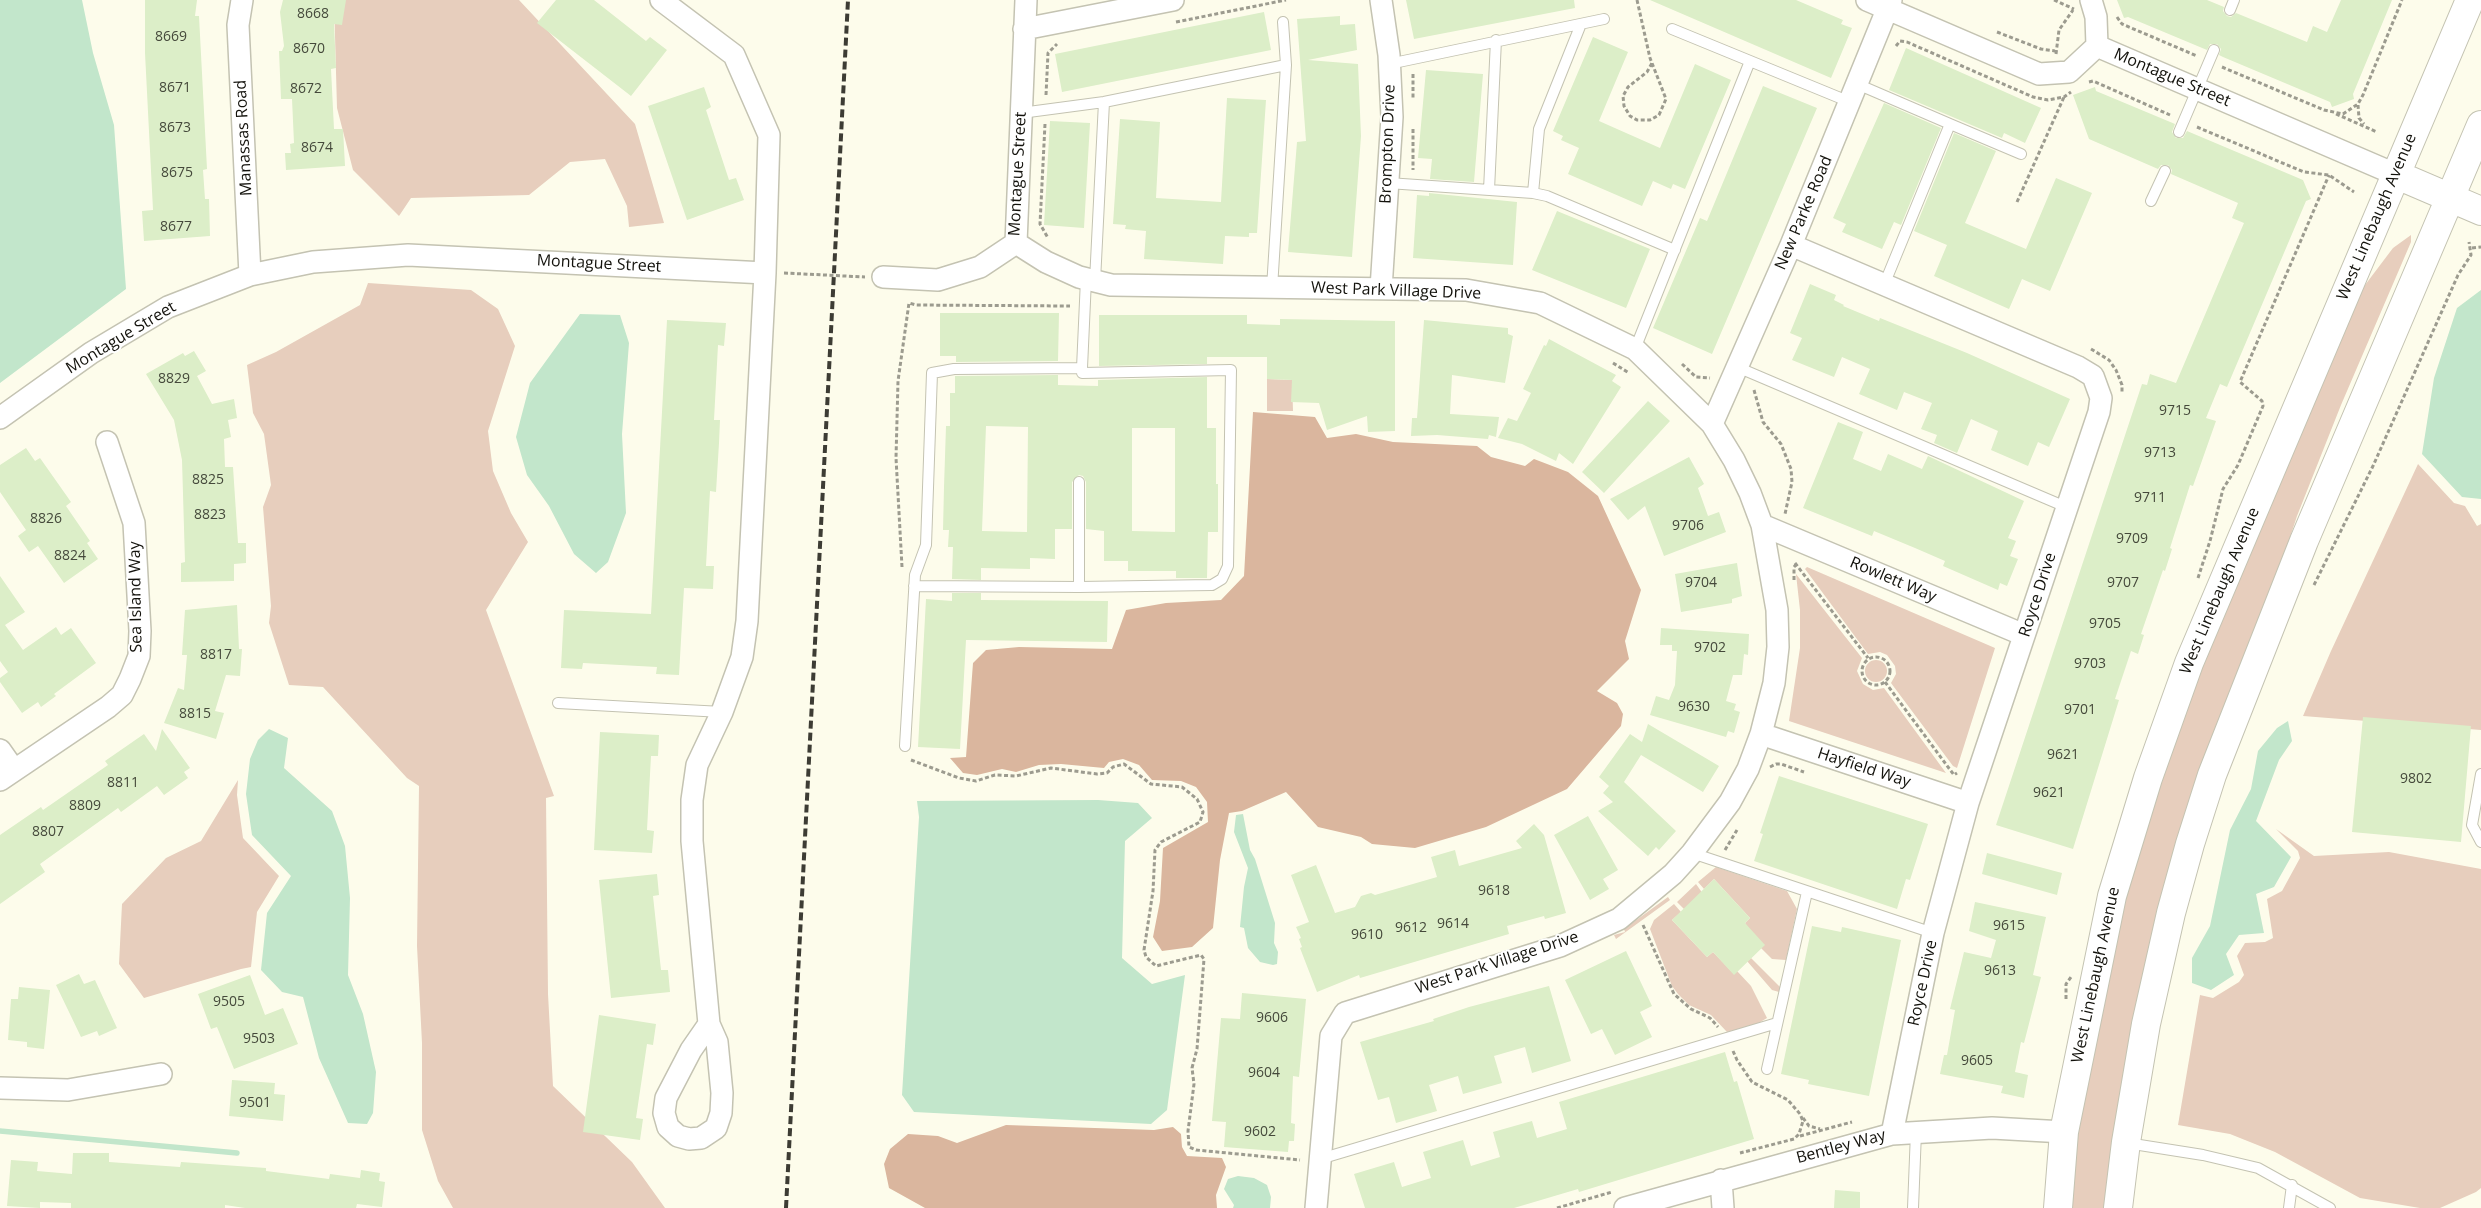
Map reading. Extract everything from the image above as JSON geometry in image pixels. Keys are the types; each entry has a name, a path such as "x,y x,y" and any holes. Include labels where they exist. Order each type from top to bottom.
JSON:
{"main road":[{"name":"West Linebaugh Avenue","path":"2058,1208 2064,1132 2112,896 2148,778 2189,664 2397,175 2408,142 2470,0"},
{"path":"2118,1208 2126,1142 2146,1024 2171,913 2212,775 2304,541 2481,125"},
{"name":"Montague Street","path":"2397,175 2481,211"}],"street":[{"name":"Manassas Road","path":"242,0 238,25 250,275"},
{"path":"661,0 734,55 769,135 766,273 747,621 742,658 722,712 697,765 692,800 692,841 709,1024 717,1042 722,1093 721,1113 716,1128 701,1138 689,1139 678,1136 668,1127 664,1113 666,1098 691,1050 709,1024"},
{"name":"Montague Street","path":"883,277 938,280 980,266 1016,242 1026,0"},
{"path":"1024,29 1173,0"},
{"name":"Brompton Drive","path":"1381,0 1389,64 1392,117 1381,289"},
{"name":"Montague Street","path":"1867,0 1889,4 2039,74 2069,72 2097,46 2397,175"},
{"name":"New Parke Road","path":"1712,424 1791,245 1889,4"},
{"path":"2082,5 2096,17 2097,46"},
{"name":"West Park Village Drive","path":"1016,242 1046,262 1090,280 1111,286 1466,290 1540,303 1634,349 1712,424 1734,460 1750,493 1762,525 1777,610 1778,647 1774,684 1761,734 1748,769 1730,802 1692,853 1673,874 1619,919 1560,946 1345,1013 1331,1036 1310,1155 1316,1208"},
{"name":"Royce Drive","path":"1791,245 2078,367 2093,376 2100,398 2099,412 1968,802 1933,933 1892,1134"},
{"name":"Montague Street","path":"0,418 91,354 168,307 250,275 313,262 408,255 766,273"},
{"name":"Sea Island Way","path":"7,775 108,707 122,694 139,656 140,631 134,523 107,442"},
{"name":"Rowlett Way","path":"1762,525 2024,635"},
{"name":"Hayfield Way","path":"1761,734 1968,802"},
{"path":"0,750 7,775"},
{"path":"0,1088 68,1090 161,1074"},
{"name":"Bentley Way","path":"1619,1200 1721,1180 1892,1134 1992,1128 2064,1132"},
{"path":"1721,1180 1723,1208"}],"lane":[{"path":"1389,64 1496,40 1604,20"},
{"path":"1272,288 1286,65 1283,22"},
{"path":"1533,193 1539,129 1580,24"},
{"path":"1672,28 1750,61 1950,124 2021,154"},
{"path":"1489,190 1496,40"},
{"path":"2179,132 2214,50"},
{"path":"1634,349 1750,61"},
{"path":"1021,113 1104,102 1286,65"},
{"path":"914,586 1079,587 1212,585 1222,579 1228,566 1231,370 1082,374 1084,306 1090,280 1104,102"},
{"path":"1884,284 1950,124"},
{"path":"2151,200 2165,172"},
{"path":"1388,184 1533,193 1547,196 1675,250"},
{"path":"1737,367 2066,507"},
{"path":"905,746 915,575 926,545 932,373 954,369 1082,368"},
{"path":"1079,482 1079,587"},
{"path":"558,702 722,712"},
{"path":"2481,774 2472,826 2481,842"},
{"path":"1692,853 1933,933"},
{"path":"1767,1069 1807,892"},
{"path":"1310,1155 1777,1022"},
{"path":"1913,1208 1916,1132"},
{"path":"2126,1142 2203,1155 2258,1168 2292,1185 2330,1208"},
{"path":"2289,1208 2292,1185"}],"path":[{"path":"1175,22 1286,0"},
{"path":"1637,0 1652,63 1665,93 1665,105 1659,115 1650,120 1637,120 1630,116 1624,106 1623,96 1628,87 1647,72 1652,63"},
{"path":"2054,0 2082,5"},
{"path":"2366,127 2359,118 2358,104 2402,0"},
{"path":"2017,202 2064,97 2057,72 2055,47 2059,30 2082,5"},
{"path":"2116,15 2122,24 2377,132"},
{"path":"1893,54 1898,43 1907,42 2032,97 2048,100 2064,97 2078,86"},
{"path":"1052,241 1046,237 1040,224 1048,53 1055,44 1064,43"},
{"path":"2085,82 2093,81 2304,172 2329,175 2354,192"},
{"path":"2332,113 2343,114 2358,104"},
{"path":"2311,590 2373,466 2458,275 2471,255 2472,248 2469,242"},
{"path":"2472,248 2481,247"},
{"path":"766,273 883,277"},
{"path":"902,571 896,458 898,381 909,303 1084,306"},
{"path":"2089,348 2109,360 2116,370 2122,385 2122,400"},
{"path":"1610,361 1633,377"},
{"path":"1748,393 1753,388 1763,422 1781,444 1788,458 1792,482 1786,512 1787,536"},
{"path":"1778,508 1794,515"},
{"path":"1795,563 1801,562"},
{"path":"1794,582 1795,563"},
{"path":"1795,563 1868,658"},
{"path":"1878,656 1886,660 1890,674 1885,682 1877,685 1865,679 1862,666 1868,658 1878,656"},
{"path":"1885,682 1952,775 1960,768"},
{"path":"904,758 959,778 976,781 995,775 1016,776 1051,768 1097,774 1107,773 1113,767 1124,764 1151,784 1160,786 1177,785 1187,789 1201,804 1202,817 1200,822 1161,842 1156,850 1153,891 1144,950 1146,957 1156,966 1201,955 1204,959 1197,1050 1192,1068 1194,1084 1188,1131 1189,1147 1196,1150 1300,1160 1310,1155"},
{"path":"1767,770 1776,764 1806,772"},
{"path":"1717,862 1739,826"},
{"path":"1635,930 1650,920"},
{"path":"1643,925 1674,994 1691,1009 1710,1018 1726,1038 1737,1060 1752,1082 1788,1100 1809,1126 1822,1129"},
{"path":"1794,1138 1802,1128 1800,1114"},
{"path":"1735,1154 1822,1129 1859,1121"},
{"path":"1557,1208 1619,1200"}],"shaded area":[{"path":"0,0 82,0 93,53 114,125 126,289 0,383"},
{"path":"334,0 519,0 635,124 664,223 629,227 627,206 605,159 570,162 529,195 411,198 399,216 353,170 337,108"},
{"path":"2411,235 2411,242 2341,405 2297,516 2272,592 2241,668 2107,1208 2066,1208 2091,1030 2141,833 2201,662 2362,289 2393,248"},
{"path":"368,283 471,290 498,309 515,346 488,431 493,471 511,513 528,542 486,610 554,796 546,798 548,994 553,1086 632,1162 665,1208 453,1208 438,1181 422,1130 422,1043 417,946 419,786 407,778 323,687 289,685 269,623 271,606 263,507 271,485 264,434 253,413 247,365 276,352 360,305"},
{"path":"2481,290 2481,499 2462,497 2422,454 2434,378 2457,308"},
{"path":"580,314 620,315 629,343 622,434 626,513 608,562 596,573 574,554 549,506 527,475 516,437 530,383"},
{"path":"1267,379 1292,380 1293,411 1267,411"},
{"path":"1253,412 1315,417 1327,438 1356,434 1393,442 1477,446 1491,457 1525,466 1534,459 1568,472 1598,496 1641,590 1625,641 1629,659 1597,691 1617,703 1623,714 1621,726 1567,789 1486,827 1415,848 1372,844 1361,837 1318,827 1286,792 1242,811 1229,813 1220,860 1213,928 1192,947 1162,951 1153,937 1160,901 1163,848 1208,822 1207,802 1196,787 1181,781 1152,780 1139,765 1123,759 1109,762 1104,768 1061,764 1039,765 1016,772 1002,769 977,775 963,773 950,758 966,757 973,663 986,650 1019,647 1112,649 1126,610 1166,603 1221,600 1244,576"},
{"path":"2418,464 2454,503 2465,506 2477,526 2481,524 2481,730 2303,716 2331,651"},
{"path":"1807,567 1995,648 1957,768 1953,766 1891,683 1896,674 1895,666 1887,655 1880,652 1868,654 1805,569"},
{"path":"1796,574 1862,658 1857,671 1863,684 1873,690 1884,688 1946,773 1789,721 1800,648 1800,610"},
{"path":"1876,660 1886,667 1887,671 1880,681 1876,682 1866,675 1865,671 1872,661"},
{"path":"2288,721 2292,741 2279,760 2256,821 2291,857 2274,887 2256,894 2264,933 2239,935 2226,954 2234,975 2211,990 2192,983 2192,958 2210,926 2230,830 2251,789 2258,751 2277,728"},
{"path":"269,729 288,738 284,768 332,811 345,846 350,898 348,975 363,1014 376,1072 373,1113 367,1124 348,1123 319,1058 303,997 282,992 261,970 267,913 291,876 252,835 246,794 250,759 258,740"},
{"path":"238,780 237,795 243,838 279,876 257,912 251,967 144,998 119,964 122,904 166,858 201,841"},
{"path":"1098,800 1138,803 1152,818 1125,841 1122,958 1152,984 1185,975 1167,1110 1151,1124 914,1112 902,1095 919,817 917,801"},
{"path":"1243,814 1250,850 1255,859 1275,923 1274,943 1278,952 1277,964 1273,965 1260,962 1248,948 1244,928 1240,927 1248,868 1234,832 1236,815"},
{"path":"2276,829 2314,856 2389,852 2481,869 2481,1188 2476,1192 2440,1208 2420,1208 2360,1198 2275,1152 2230,1134 2178,1125 2200,995 2213,998 2239,982 2244,975 2237,956 2245,943 2265,942 2273,938 2267,899 2282,891 2300,858 2298,851"},
{"path":"1716,867 1787,891 1797,909 1786,960 1772,959 1761,948 1745,923 1750,918 1714,879 1704,889 1698,882"},
{"path":"1696,884 1708,901 1684,909 1677,902"},
{"path":"1668,897 1670,900 1616,939 1614,935 1625,932 1624,929"},
{"path":"1674,904 1681,912 1672,920 1707,957 1713,952 1734,974 1737,971 1751,986 1767,1018 1757,1024 1727,1032 1711,1015 1689,1005 1678,994 1672,986 1650,929 1654,920"},
{"path":"1751,958 1780,987 1779,992 1772,990 1747,961"},
{"path":"1006,1125 1154,1130 1173,1127 1181,1134 1182,1147 1187,1156 1222,1158 1226,1167 1216,1195 1217,1208 925,1208 889,1188 884,1164 890,1149 908,1134 938,1136 957,1143"},
{"path":"1238,1176 1254,1178 1267,1185 1271,1197 1270,1208 1233,1208 1234,1205 1224,1189 1228,1179"}],"building":[{"path":"145,0 197,0 195,16 199,16 207,169 203,170 205,199 209,199 210,236 144,241 142,211 153,210 145,53"},
{"path":"283,0 346,0 342,25 334,24 336,68 331,69 334,129 343,129 345,166 286,170 285,153 291,153 290,144 294,143 292,99 281,99 279,51 282,51 284,46 280,12"},
{"path":"556,0 594,0 646,41 650,37 667,50 631,96 537,23"},
{"path":"1406,0 1574,0 1575,8 1414,39"},
{"path":"1650,0 1796,0 1843,20 1841,24 1852,28 1831,78"},
{"path":"2117,0 2207,0 2224,7 2223,11 2227,16 2231,17 2236,13 2307,42 2313,26 2327,32 2341,0 2392,0 2353,94 2354,99 2332,107 2330,102 2219,55 2221,49 2217,44 2210,44 2207,50 2128,17 2124,18"},
{"path":"1264,12 1271,50 1062,92 1055,54"},
{"path":"1340,16 1340,25 1355,24 1357,50 1308,60 1358,64 1361,136 1352,257 1288,252 1297,142 1306,141 1297,19"},
{"path":"1593,37 1628,52 1599,121 1660,148 1695,64 1731,80 1685,189 1673,184 1671,189 1653,181 1642,206 1568,174 1579,148 1561,140 1563,136 1553,131"},
{"path":"1906,48 2041,108 2025,143 2004,133 2002,138 1889,90"},
{"path":"1426,70 1483,74 1474,182 1430,179 1432,159 1418,158"},
{"path":"1763,86 1817,108 1712,354 1653,328 1700,218 1707,221"},
{"path":"704,87 711,107 706,110 729,180 736,178 744,200 687,220 648,106"},
{"path":"2095,87 2096,91 2175,124 2172,132 2176,138 2183,138 2187,131 2303,180 2311,199 2306,201 2227,387 2220,384 2206,418 2216,421 2193,486 2190,485 2170,548 2172,549 2165,571 2163,570 2141,634 2144,635 2138,654 2131,651 2115,699 2119,700 2073,849 1996,825 2142,384 2147,385 2150,374 2176,383 2244,223 2232,218 2238,203 2171,174 2172,170 2168,165 2161,165 2158,169 2089,139 2073,95"},
{"path":"1227,98 1266,100 1257,233 1249,233 1249,237 1225,236 1223,264 1144,259 1146,231 1125,229 1126,225 1113,224 1120,119 1160,122 1156,198 1221,202"},
{"path":"1884,103 1941,128 1901,225 1894,222 1882,249 1842,232 1846,224 1833,218"},
{"path":"1050,121 1090,123 1084,228 1044,225"},
{"path":"1954,133 1996,151 1965,223 2026,249 2056,178 2092,193 2050,291 2022,279 2009,309 1934,276 1947,245 1914,231"},
{"path":"1429,193 1517,202 1513,265 1413,258 1417,195 1429,196"},
{"path":"1557,211 1650,249 1626,308 1532,270"},
{"path":"1810,284 1836,295 1834,300 1843,306 1879,321 1880,318 1967,353 2070,399 2049,447 2038,442 2028,466 1991,450 1998,431 1971,419 1957,453 1934,443 1937,435 1921,429 1932,403 1904,392 1897,410 1859,394 1870,369 1842,357 1834,377 1792,360 1802,338 1790,333"},
{"path":"940,313 1059,313 1058,361 956,362 956,356 940,356"},
{"path":"1099,315 1247,315 1247,324 1280,325 1280,319 1395,321 1395,431 1368,432 1367,416 1327,430 1319,403 1291,402 1292,380 1267,379 1267,357 1207,357 1207,364 1099,366"},
{"path":"667,320 726,323 724,346 718,345 714,420 720,420 719,443 716,492 710,491 706,566 714,566 713,589 684,588 679,675 656,674 657,667 583,663 582,669 561,668 564,610 651,614"},
{"path":"1424,320 1508,328 1508,334 1513,336 1505,383 1452,375 1450,414 1499,417 1496,437 1489,435 1488,439 1437,435 1411,436 1412,418 1417,418"},
{"path":"1549,339 1616,375 1612,381 1621,387 1573,464 1559,453 1556,461 1522,444 1498,438 1508,418 1517,421 1531,393 1523,389 1544,345 1546,346"},
{"path":"194,351 206,371 197,376 212,404 234,399 237,418 228,420 231,437 224,439 225,467 233,467 238,543 246,543 246,563 234,564 234,581 181,582 181,563 185,562 182,460 174,420 146,374 183,353 185,356"},
{"path":"1058,375 1058,385 1098,386 1098,380 1207,377 1207,428 1216,428 1218,532 1208,532 1207,578 1176,578 1176,571 1128,571 1128,561 1104,561 1104,531 1086,529 1086,482 1083,476 1079,475 1072,482 1072,529 1055,529 1055,559 1030,558 1030,569 981,568 981,580 952,579 953,547 948,547 949,530 943,530 946,426 950,426 950,393 955,393 955,376","holes":["986,426 1028,427 1027,532 982,531","1132,428 1175,428 1175,532 1132,531"]},
{"path":"1648,401 1670,421 1604,493 1582,472"},
{"path":"1838,422 1863,432 1853,459 1881,471 1888,454 1922,469 1928,456 2024,501 2008,538 2016,541 2010,556 2018,559 2007,586 2000,583 1998,590 1943,566 1945,561 1915,548 1874,531 1872,536 1803,508"},
{"path":"26,448 35,461 40,458 71,502 66,506 90,541 87,543 98,559 64,583 38,546 29,552 18,536 26,530 0,492 0,465"},
{"path":"1689,457 1704,484 1698,488 1708,516 1719,512 1726,532 1664,556 1645,506 1628,520 1610,499"},
{"path":"1737,563 1742,596 1732,599 1732,603 1681,612 1675,574"},
{"path":"0,576 25,612 5,625 23,650 56,627 61,635 71,628 96,663 54,694 56,696 41,707 38,702 22,713 0,682 0,678 8,672 0,661"},
{"path":"952,593 981,593 981,600 1108,601 1107,642 966,640 960,749 918,747 926,599 952,601"},
{"path":"237,605 239,649 242,649 240,676 226,675 215,711 224,713 216,739 164,723 178,688 184,690 187,655 182,655 185,610"},
{"path":"1661,628 1749,634 1748,655 1744,654 1742,675 1733,675 1726,701 1736,704 1734,710 1740,712 1734,733 1728,731 1726,737 1650,715 1656,696 1669,700 1675,685 1677,651 1672,651 1672,645 1660,645"},
{"path":"2363,717 2471,726 2461,842 2352,832"},
{"path":"1648,724 1719,766 1703,792 1641,755 1624,782 1676,831 1659,850 1656,847 1648,856 1598,811 1613,802 1603,793 1609,786 1599,777 1630,734 1642,742"},
{"path":"162,729 190,768 184,772 188,778 164,795 157,786 121,812 118,808 40,864 45,872 0,904 0,835 41,807 43,810 108,765 105,761 144,734 156,751"},
{"path":"600,732 659,735 658,756 651,756 647,830 654,831 652,853 594,850"},
{"path":"1779,776 1928,824 1910,880 1906,879 1897,909 1754,861 1763,834 1760,833"},
{"path":"1588,816 1618,870 1603,879 1609,889 1590,900 1554,835"},
{"path":"1534,824 1544,835 1566,913 1545,919 1544,916 1507,926 1509,934 1360,978 1359,975 1317,992 1300,948 1302,947 1299,939 1301,938 1296,927 1309,922 1291,875 1316,865 1335,913 1355,907 1361,896 1371,893 1375,895 1437,877 1431,857 1455,850 1459,866 1522,848 1516,841"},
{"path":"1987,853 2062,873 2057,895 1982,874"},
{"path":"657,874 659,895 653,896 661,970 668,970 670,992 611,998 599,880"},
{"path":"1714,879 1750,918 1745,923 1765,945 1734,975 1713,952 1707,957 1672,920"},
{"path":"1975,902 2046,917 2033,975 2041,977 2024,1043 2021,1042 2015,1072 2028,1075 2024,1098 2001,1093 2003,1086 1940,1074 1944,1055 1947,1055 1955,1010 1950,1009 1964,952 1991,958 1996,940 1969,931"},
{"path":"1812,926 1841,932 1842,927 1901,940 1869,1096 1808,1084 1809,1080 1781,1074"},
{"path":"1626,951 1652,1006 1640,1012 1652,1037 1615,1055 1602,1029 1591,1034 1565,980"},
{"path":"79,974 84,984 95,980 117,1028 99,1036 97,1031 81,1037 56,985"},
{"path":"250,975 265,1015 283,1008 298,1044 234,1069 217,1027 211,1029 198,994"},
{"path":"1549,986 1571,1061 1532,1073 1525,1047 1494,1056 1502,1083 1463,1094 1458,1076 1429,1085 1437,1111 1396,1123 1389,1097 1378,1100 1360,1042 1434,1021 1433,1019 1469,1007"},
{"path":"19,987 50,990 44,1049 27,1047 27,1042 8,1040 11,999 18,999"},
{"path":"1242,993 1306,999 1299,1077 1293,1076 1291,1123 1295,1124 1294,1141 1289,1141 1288,1152 1224,1147 1226,1122 1212,1121 1221,1018 1240,1019"},
{"path":"599,1015 656,1024 653,1045 647,1044 636,1118 643,1119 640,1140 583,1132"},
{"path":"1725,1052 1734,1082 1737,1081 1754,1139 1579,1192 1578,1189 1514,1208 1365,1208 1354,1174 1394,1162 1402,1187 1431,1178 1423,1152 1463,1140 1471,1166 1500,1157 1493,1132 1532,1121 1537,1138 1567,1129 1559,1102"},
{"path":"232,1080 275,1083 274,1094 285,1095 283,1121 229,1116"},
{"path":"73,1153 109,1153 109,1162 180,1167 181,1162 266,1168 266,1171 329,1179 330,1174 360,1178 361,1170 380,1173 379,1181 385,1182 382,1207 357,1204 356,1208 245,1208 225,1205 225,1208 71,1208 71,1203 40,1202 40,1208 7,1206 11,1160 38,1162 37,1171 72,1174"},
{"path":"1835,1190 1860,1192 1860,1208 1834,1208"}],"waterway":[{"path":"0,1131 237,1153"}],"railway":[{"path":"786,1208 848,0"}]}
